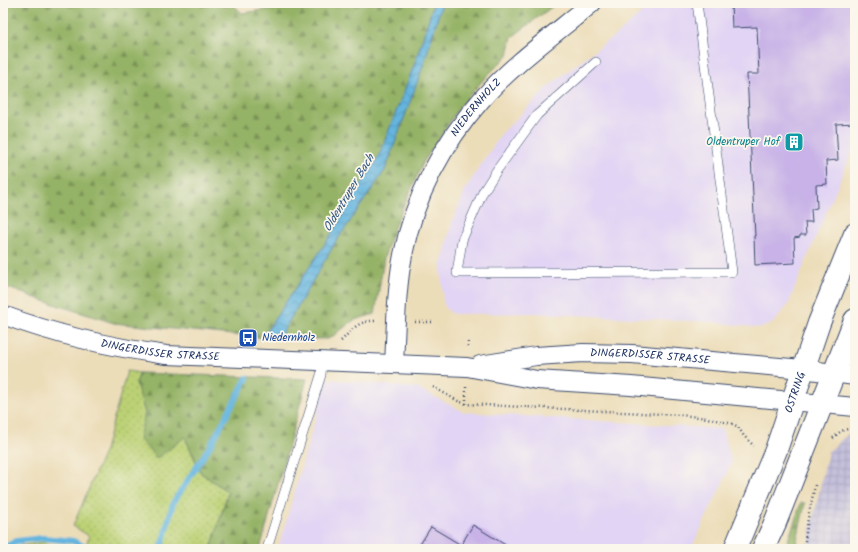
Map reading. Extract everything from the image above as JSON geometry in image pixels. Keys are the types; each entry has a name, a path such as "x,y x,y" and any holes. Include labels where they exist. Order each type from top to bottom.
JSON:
{"main road":[{"name":"OSTRING","path":"735,549 776,450 819,323 855,234"},
{"path":"763,549 775,523 855,320"}],"street":[{"name":"NIEDERNHOLZ","path":"394,364 400,273 409,231 420,198 436,163 455,134 482,99 518,63 592,3"},
{"name":"DINGERDISSER STRASSE","path":"3,315 89,342 166,355 203,358 322,360 467,367 537,380 631,386 855,407"},
{"name":"DINGERDISSER STRASSE","path":"467,367 536,356 583,353 632,354 803,369 855,376"}],"lane":[{"path":"596,62 537,115 497,170 483,192 462,240 457,273 732,272 697,3"},
{"path":"267,549 321,374 322,360"}],"path":[{"path":"322,360 357,324 369,321 433,322"},
{"path":"432,386 466,404 681,415 707,418 738,426 744,436 755,448"},
{"path":"829,442 841,432 855,427"},
{"path":"804,549 808,518 816,483"}],"shaded area":[{"path":"653,3 855,3 855,145 788,305 773,323 761,328 713,322 536,313 453,314 445,308 441,268 452,222 466,188 502,133 550,85 621,31"},
{"path":"327,379 417,388 464,412 722,429 732,463 691,549 278,549"},
{"path":"855,433 855,549 809,549 811,529 828,452 848,434"}],"green space":[{"path":"3,3 231,3 242,13 301,5 302,3 434,3 415,63 379,156 327,241 262,338 114,323 44,301 3,286"},
{"path":"442,3 557,3 512,37 508,55 461,105 424,161 395,225 384,258 375,314 354,320 328,339 279,338 335,243 385,170 423,66"},
{"path":"127,371 140,373 136,383 145,413 185,437 201,473 228,492 211,549 85,549 89,536 73,526 105,450"},
{"path":"140,373 307,379 260,549 211,549 228,492 201,473 185,437 157,458 139,439 145,413 136,383"},
{"path":"801,503 805,503 795,549 785,549"},
{"path":"44,542 59,549 15,549 21,546"}],"water":[{"path":"434,3 442,3 423,66 385,170 335,243 279,338 262,338 327,241 379,156 415,63"}],"building":[{"name":"Oldentruper Hof","path":"731,3 855,3 855,123 836,124 838,160 826,161 827,184 816,185 817,208 811,209 812,222 805,222 806,235 800,235 800,237 794,238 795,263 755,265 755,236 747,74 759,74 757,27 732,28"},
{"path":"473,525 512,549 417,549 431,527 461,545"}],"waterway":[{"name":"Oldentruper Bach","path":"161,549 173,503 210,446 247,378"},
{"name":"Oldentruper Bach","path":"3,548 17,541 43,538 73,541 89,549"}],"place":[{"name":"Oldentruper Hof","path":"794,142"},
{"name":"Niedernholz","path":"248,338"}]}
